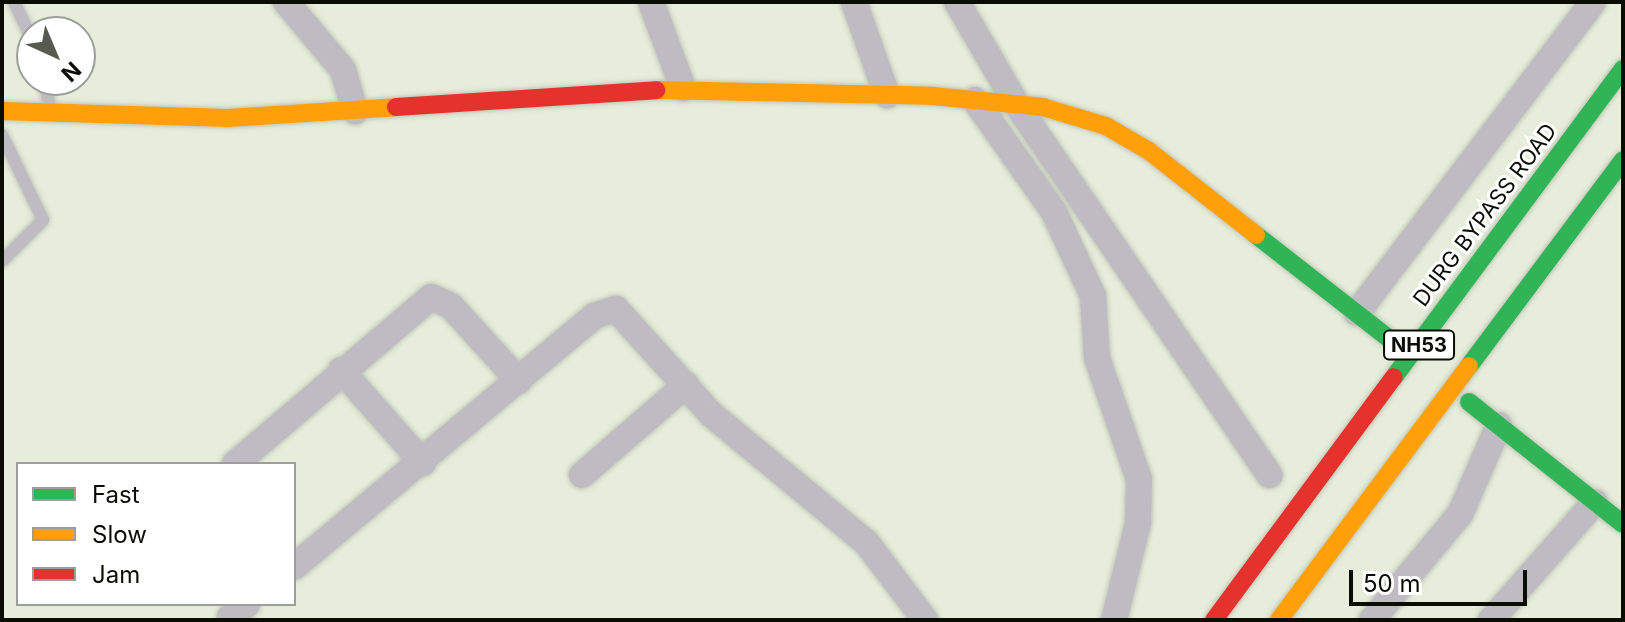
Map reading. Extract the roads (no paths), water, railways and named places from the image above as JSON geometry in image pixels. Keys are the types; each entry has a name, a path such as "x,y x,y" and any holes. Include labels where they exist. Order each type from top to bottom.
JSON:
{"main road":[{"name":"DURG BYPASS ROAD","path":"1214,620 1623,69"},
{"path":"2,111 228,118 683,88 981,101 1075,114 1149,151 1391,340"},
{"name":"NH53","path":"1279,620 1623,160"},
{"path":"1469,402 1623,524"}],"street":[{"path":"286,2 343,70 355,111"},
{"path":"651,2 683,88"},
{"path":"854,2 887,95"},
{"path":"957,2 1017,105 1269,475"},
{"path":"1357,313 1450,181 1593,2"},
{"path":"981,101 1054,212 1093,296 1097,358 1139,479 1138,523 1114,620"},
{"path":"237,462 341,370 431,297 451,306 519,381"},
{"path":"296,565 423,463 594,316 616,309 686,385 866,542 925,620"},
{"path":"341,370 423,463"},
{"path":"582,475 686,385"},
{"path":"1373,619 1466,504 1499,425"},
{"path":"1491,620 1595,502"}],"lane":[{"path":"47,96 51,114"},
{"path":"2,135 43,220 2,261"}]}
